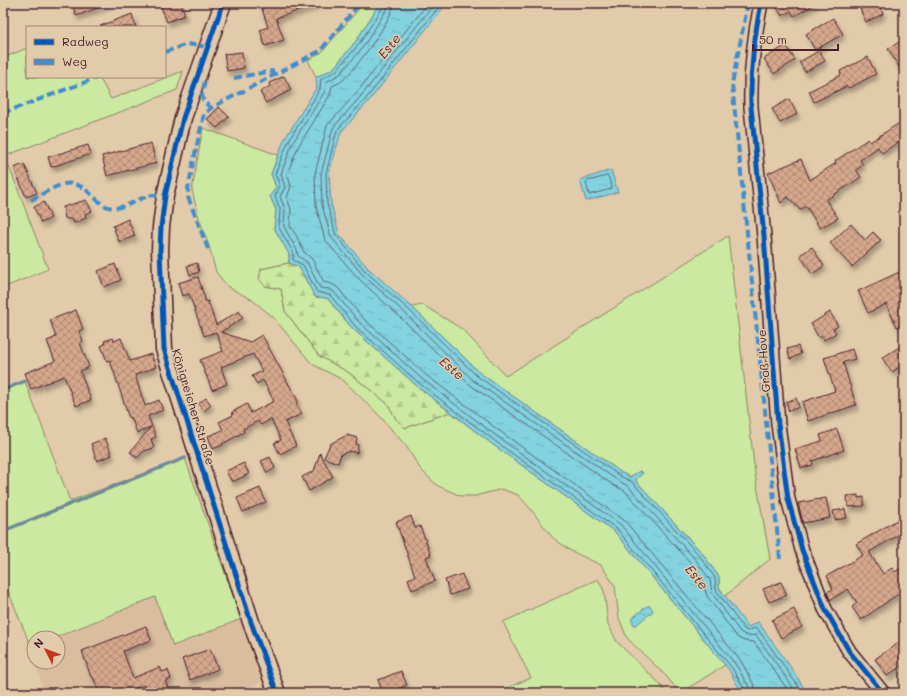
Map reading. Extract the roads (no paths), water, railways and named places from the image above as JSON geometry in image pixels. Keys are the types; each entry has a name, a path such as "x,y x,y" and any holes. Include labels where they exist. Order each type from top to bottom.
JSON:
{"street":[{"name":"Königreicher Straße","path":"223,3 183,118 165,196 160,250 164,349 251,622 277,693"},
{"name":"Groß Hove","path":"761,3 754,45 750,86 751,107 764,236 778,424 788,499 802,550 825,609 849,651 883,693"}],"water":[{"name":"Este","path":"380,3 447,3 368,102 341,132 329,174 331,203 339,234 368,268 412,307 480,373 622,473 630,477 640,471 643,473 636,479 636,481 702,553 719,577 719,588 748,627 758,622 792,669 807,693 742,693 729,670 615,532 492,444 417,386 352,328 327,298 315,297 299,267 289,263 289,254 274,228 276,210 270,196 276,187 271,174 284,140 317,87 316,77 333,69 356,41"},
{"path":"611,170 618,192 586,201 580,180"},
{"path":"647,606 650,606 653,610 652,612 634,625 631,619"}],"waterway":[{"path":"3,390 25,381"},
{"path":"3,531 185,458"}]}
